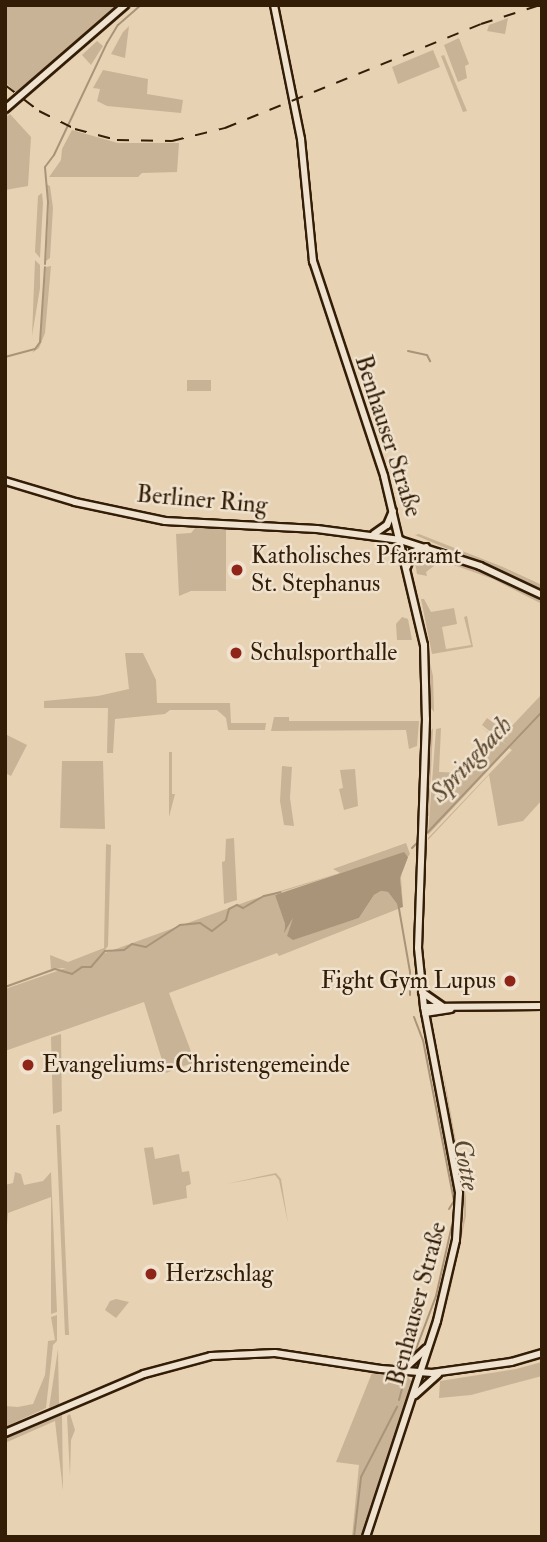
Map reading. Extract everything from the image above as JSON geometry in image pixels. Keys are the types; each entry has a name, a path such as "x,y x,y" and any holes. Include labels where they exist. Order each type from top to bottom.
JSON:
{"main road":[{"path":"5,109 125,5"},
{"name":"Benhauser Straße","path":"274,5 301,139 313,261 393,510 424,645 426,677 418,933 422,991 459,1193 460,1217 430,1344 366,1537"},
{"name":"Berliner Ring","path":"5,481 55,497 165,521 372,534 427,547 480,566 542,595"},
{"path":"372,534 387,525 393,510"},
{"path":"406,569 411,554 427,547"},
{"path":"422,991 442,1010"},
{"path":"425,1010 542,1006"},
{"path":"429,1031 442,1010"},
{"path":"402,1371 416,1362 430,1344"},
{"path":"5,1433 162,1368 232,1354 275,1353 402,1371 441,1373 511,1362 542,1353"},
{"path":"412,1399 424,1384 441,1373"}],"shaded area":[{"path":"5,5 118,5 16,93 5,82"},
{"path":"508,18 505,34 487,31 489,25"},
{"path":"129,26 125,58 111,54 123,32"},
{"path":"459,38 469,64 465,66 467,78 458,82 444,45"},
{"path":"97,41 103,46 91,65 82,55"},
{"path":"433,50 440,67 398,84 392,67"},
{"path":"444,55 467,111 463,112 441,56"},
{"path":"103,70 148,79 147,94 183,100 181,113 107,106 97,101 100,89 93,88"},
{"path":"10,114 31,137 28,186 5,190 5,118"},
{"path":"72,130 118,143 179,143 177,172 142,173 138,177 49,177 61,160 62,149"},
{"path":"46,184 50,186 53,208 50,258 46,261 49,202"},
{"path":"42,193 40,258 35,252 38,196"},
{"path":"35,260 40,265 40,288 32,336"},
{"path":"51,266 45,333 39,348 32,353 40,342 46,267"},
{"path":"187,380 211,380 211,391 187,391"},
{"path":"196,527 226,528 226,591 191,591 179,596 176,534 191,533"},
{"path":"419,534 503,567 542,585 542,589 415,535"},
{"path":"420,553 494,576 542,600 542,604 493,579"},
{"path":"419,557 433,561 434,566 426,572 427,576 417,574 415,562"},
{"path":"421,599 424,599 431,612 454,608 457,624 442,627 446,649 471,645 464,617 467,616 473,647 432,654"},
{"path":"402,617 408,619 412,640 397,640 396,624"},
{"path":"422,628 433,676 434,712 431,708"},
{"path":"125,653 143,653 156,680 157,703 230,703 231,723 266,723 265,730 228,730 226,718 217,710 170,710 165,714 115,719 113,753 107,753 108,708 44,708 44,701 98,696 129,689"},
{"path":"542,694 542,800 523,821 498,826 489,775 428,840 512,750 509,748 428,835 436,729 441,728 439,772 468,773 498,740 481,727 507,745 482,725 487,718 506,732"},
{"path":"274,717 289,717 289,721 419,721 417,746 409,749 406,730 271,731"},
{"path":"433,728 429,816 426,815 430,733"},
{"path":"5,734 27,745 11,776 5,773"},
{"path":"169,752 172,752 172,794 175,794 169,817"},
{"path":"62,761 103,761 105,829 60,828"},
{"path":"282,766 292,767 290,798 294,826 284,825 280,801"},
{"path":"355,769 358,806 344,810 339,789 343,788 340,770"},
{"path":"234,838 237,900 224,904 222,862 225,861 226,839"},
{"path":"406,843 410,854 408,857 404,853 275,894 285,924 284,931 293,918 295,920 288,936 293,939 359,918 374,895 381,891 388,892 400,908 403,907 279,956 277,953 169,993 195,1062 166,1073 144,1002 5,1051 5,989 66,968 51,969 50,955 68,962 104,948 106,844 111,845 108,946 102,954 257,898 340,873 333,869"},
{"path":"404,852 408,857 400,878 403,907 400,908 388,892 381,891 374,895 359,918 293,940 287,936 293,918 284,933 285,924 275,895"},
{"path":"61,1034 62,1111 53,1114 51,1037"},
{"path":"443,1070 466,1197 466,1216 446,1311 464,1216"},
{"path":"56,1125 60,1125 69,1335 65,1335"},
{"path":"153,1147 155,1159 179,1154 182,1172 189,1171 191,1184 186,1186 187,1198 153,1205 144,1148"},
{"path":"15,1172 21,1174 24,1185 43,1181 51,1172 57,1312 51,1314 51,1197 8,1213 6,1236 5,1185 13,1183"},
{"path":"276,1173 281,1179 288,1223 279,1180 275,1175 226,1184"},
{"path":"116,1299 129,1302 116,1318 105,1310 110,1301"},
{"path":"57,1315 57,1341 53,1345 46,1408 5,1427 5,1406 33,1404 45,1375 48,1341 55,1340 51,1317"},
{"path":"58,1349 59,1404 49,1408"},
{"path":"542,1362 542,1376 471,1395 439,1398 440,1381 516,1369"},
{"path":"372,1373 408,1377 412,1382 363,1537 352,1537 359,1465 336,1462"},
{"path":"62,1414 63,1491 55,1421 5,1443 5,1437"},
{"path":"70,1414 75,1430 71,1440 70,1476 67,1416"}],"waterway":[{"path":"45,264 48,202 45,167 54,155 107,43 118,25 141,5"},
{"path":"5,357 35,349 40,342 45,267"},
{"path":"408,351 427,355 430,361"},
{"name":"Springbach","path":"427,833 542,712"},
{"name":"Springbach","path":"412,848 416,844"},
{"name":"Springbach","path":"5,987 55,969 72,974 82,967 91,967 105,951 124,950 132,944 146,947 180,925 200,923 212,931 226,920 229,909 237,905 243,908 264,896 281,892"},
{"name":"Gotte","path":"398,903 410,972 410,995"},
{"name":"Gotte","path":"414,1017 423,1040 455,1206"},
{"name":"Gotte","path":"449,1209 454,1201"},
{"name":"Gotte","path":"413,1357 436,1296 455,1212"},
{"name":"Gotte","path":"399,1400 405,1377"},
{"name":"Gotte","path":"354,1537 361,1477 397,1407"}],"railway":[{"path":"5,85 39,111 75,129 117,140 172,141 225,128 481,24 540,5"}],"place":[{"name":"Katholisches Pfarramt St. Stephanus","path":"237,570"},
{"name":"Schulsporthalle","path":"236,653"},
{"name":"Fight Gym Lupus","path":"510,981"},
{"name":"Evangeliums-Christengemeinde","path":"28,1065"},
{"name":"Herzschlag","path":"151,1274"}]}
